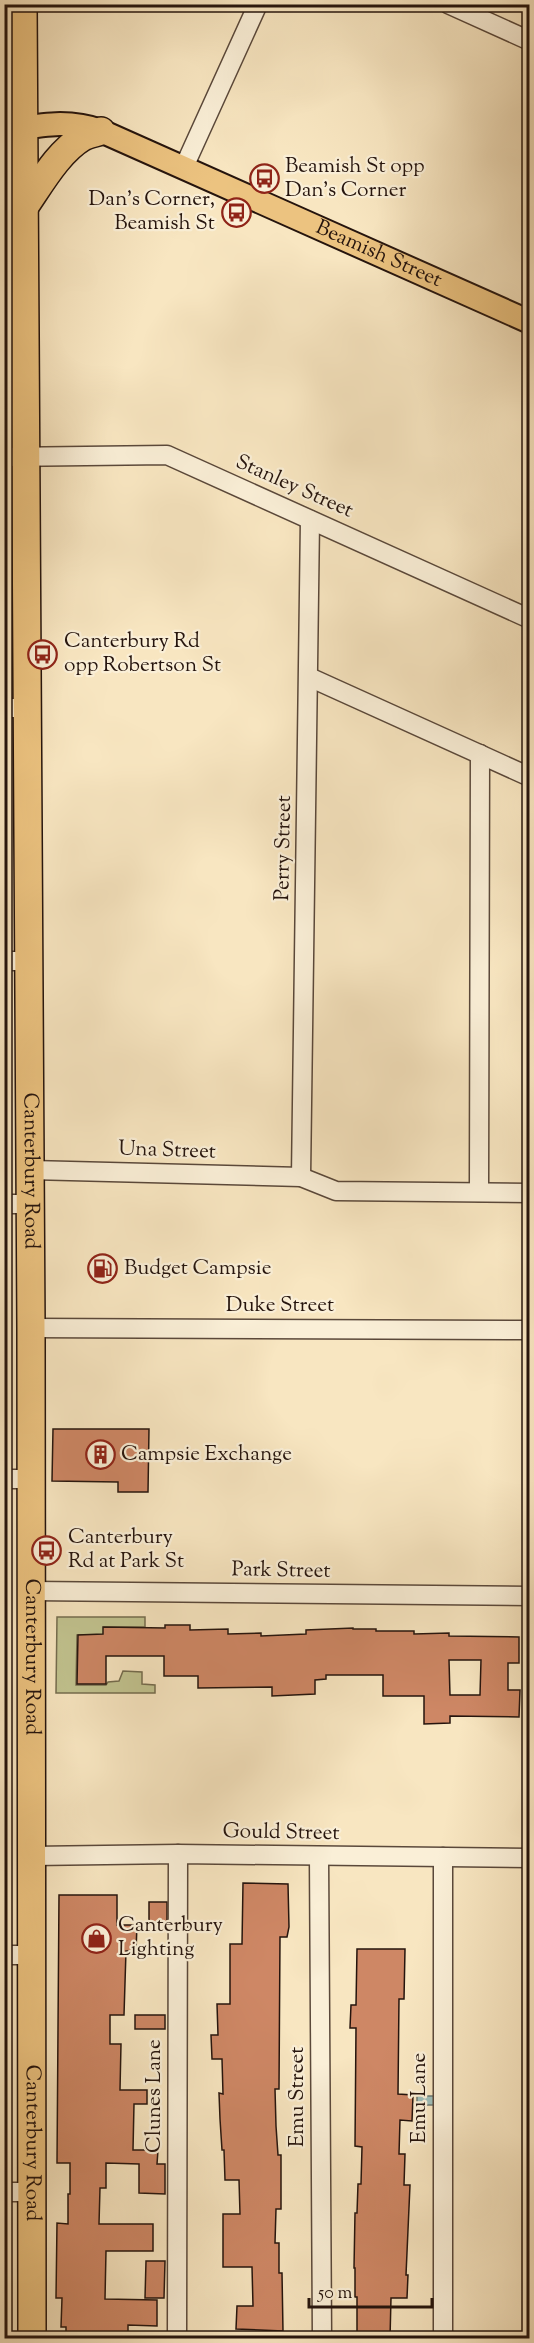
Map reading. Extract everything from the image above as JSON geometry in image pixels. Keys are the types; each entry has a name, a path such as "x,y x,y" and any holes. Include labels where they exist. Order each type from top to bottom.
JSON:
{"highway":[{"name":"Canterbury Road","path":"23,4 14,55 18,222 17,961 30,1170 17,1204 31,1328 18,1479 32,1591 32,2338"},
{"path":"18,222 50,170 84,137 101,131"}],"main road":[{"name":"Beamish Street","path":"14,129 53,122 71,123 101,131 530,322"}],"street":[{"path":"184,167 258,4"},
{"path":"448,4 530,41"},
{"name":"Stanley Street","path":"16,457 167,455 530,619"},
{"name":"Perry Street","path":"302,1178 310,520"},
{"path":"309,677 530,777"},
{"path":"479,1192 480,754"},
{"name":"Una Street","path":"30,1170 302,1178 336,1191 530,1193"},
{"name":"Duke Street","path":"31,1328 530,1330"},
{"name":"Park Street","path":"32,1591 530,1596"},
{"name":"Gould Street","path":"32,1856 178,1854 530,1858"},
{"name":"Clunes Lane","path":"177,2338 178,1854"},
{"name":"Emu Street","path":"319,1856 322,2338"},
{"name":"Emu Lane","path":"443,1857 443,2338"},
{"path":"4,1955 32,1955"},
{"path":"4,2192 32,2192"}],"green space":[{"path":"57,1617 145,1617 145,1627 104,1627 104,1635 77,1635 76,1685 106,1685 108,1682 119,1681 123,1671 142,1672 142,1684 155,1685 155,1693 56,1693"}],"water":[{"path":"417,2096 435,2096 435,2105 417,2105"}],"building":[{"name":"Campsie Exchange","path":"53,1429 149,1429 148,1492 118,1492 118,1482 52,1481"},
{"path":"165,1625 190,1625 190,1630 228,1629 228,1634 261,1633 261,1636 306,1634 306,1630 353,1628 376,1629 376,1631 414,1631 414,1634 449,1633 449,1636 519,1637 519,1663 508,1663 508,1690 520,1690 519,1717 450,1716 450,1723 424,1724 424,1696 383,1696 383,1675 326,1675 326,1679 315,1680 315,1694 272,1696 272,1687 198,1688 198,1676 164,1676 164,1656 106,1656 106,1684 77,1684 78,1635 103,1634 103,1627 165,1628","holes":["449,1660 481,1660 480,1695 450,1695"]},
{"path":"243,1883 288,1884 289,1927 287,1937 280,1937 279,2089 275,2089 278,2155 281,2155 281,2209 276,2209 275,2243 279,2243 279,2273 282,2273 283,2331 236,2329 237,2306 253,2306 252,2267 223,2267 223,2214 240,2214 239,2180 225,2180 219,2093 223,2094 222,2059 212,2059 211,2035 218,2035 217,2004 230,2004 230,1944 242,1944"},
{"path":"59,1895 117,1895 117,1925 137,1925 136,1951 126,1951 124,2015 110,2015 110,2044 121,2044 120,2090 147,2090 147,2104 134,2104 133,2150 158,2150 157,2164 165,2164 165,2194 139,2193 139,2164 106,2163 106,2188 100,2188 99,2224 153,2224 153,2251 106,2251 105,2299 157,2300 157,2326 128,2325 128,2338 66,2338 66,2327 61,2327 62,2298 56,2298 57,2223 68,2224 68,2194 70,2194 70,2163 57,2163"},
{"path":"149,1902 167,1902 167,1922 149,1922"},
{"path":"357,1949 405,1949 404,1999 399,1999 398,2094 413,2095 412,2121 400,2120 399,2154 405,2154 404,2185 410,2185 406,2275 408,2275 407,2298 391,2298 390,2338 357,2338 354,2268 355,2213 357,2213 358,2184 361,2184 362,2147 355,2146 356,2028 350,2028 351,2005 356,2005"},
{"path":"135,2015 165,2015 165,2029 135,2029"},
{"path":"146,2261 165,2261 164,2298 145,2298"}],"place":[{"name":"Beamish St opp Dan's Corner","path":"264,179"},
{"name":"Dan's Corner, Beamish St","path":"236,212"},
{"name":"Canterbury Rd opp Robertson St","path":"43,654"},
{"name":"Budget Campsie","path":"103,1269"},
{"name":"Campsie Exchange","path":"100,1455"},
{"name":"Canterbury Rd at Park St","path":"47,1550"},
{"name":"Canterbury Lighting","path":"97,1938"}]}
